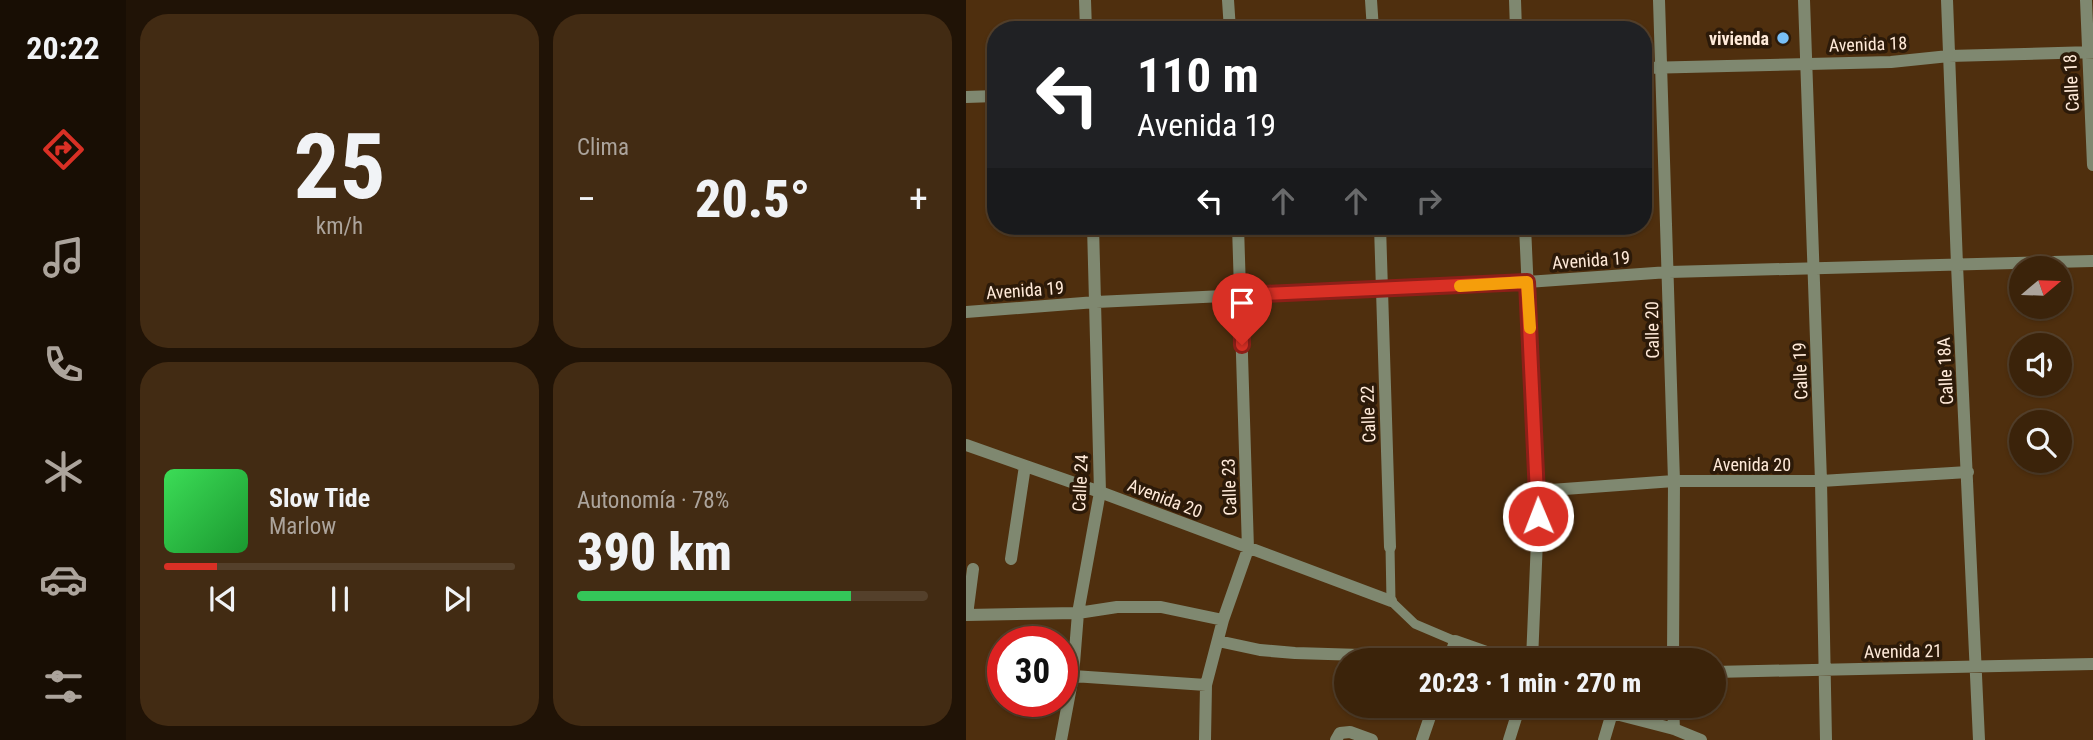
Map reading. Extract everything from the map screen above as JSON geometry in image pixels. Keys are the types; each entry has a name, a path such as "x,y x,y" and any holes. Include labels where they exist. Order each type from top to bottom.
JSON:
{"street":[{"path":"1085,0 1086,21"},
{"path":"1228,0 1229,21"},
{"path":"1371,0 1372,21"},
{"path":"1515,0 1516,21"},
{"name":"Calle 20","path":"1659,0 1674,481 1673,648"},
{"name":"Calle 19","path":"1804,0 1821,481 1826,740"},
{"name":"Calle 18A","path":"1947,0 1979,740"},
{"name":"Calle 18","path":"2086,0 2093,165"},
{"name":"Avenida 18","path":"1652,67 1891,62 1949,56 2090,52"},
{"path":"966,97 987,96"},
{"name":"Calle 24","path":"1077,626 1100,492 1093,235"},
{"name":"Calle 23","path":"1205,740 1206,685 1223,620 1248,549 1238,235"},
{"name":"Calle 22","path":"1380,235 1391,601"},
{"path":"1525,235 1537,491 1532,648"},
{"name":"Avenida 19","path":"966,312 1096,302 1527,282 1669,272 2093,261"},
{"name":"Avenida 20","path":"966,445 1391,601"},
{"path":"1011,559 1025,466"},
{"name":"Avenida 20","path":"1537,491 1674,481 1821,481 1968,472"},
{"path":"973,569 967,615 1078,613 1117,607 1161,607 1223,620"},
{"path":"1391,601 1415,624 1477,648"},
{"path":"1452,648 1455,640"},
{"path":"1218,641 1260,650 1334,654"},
{"name":"Avenida 21","path":"1726,672 2093,664"},
{"path":"1078,676 1206,685"},
{"name":"Calle 24","path":"1061,740 1065,717"},
{"path":"1422,740 1430,718"},
{"path":"1508,740 1516,718"},
{"path":"1604,740 1611,718"},
{"path":"1631,718 1674,729 1698,740"},
{"path":"1674,718 1674,729"},
{"path":"1336,740 1340,733 1350,732 1372,740"}],"slow traffic":[{"path":"1460,286 1527,282 1530,328"}],"place":[{"name":"vivienda","path":"1783,38"}],"route":[{"path":"1242,345 1241,295 1527,282 1538,516"}]}
